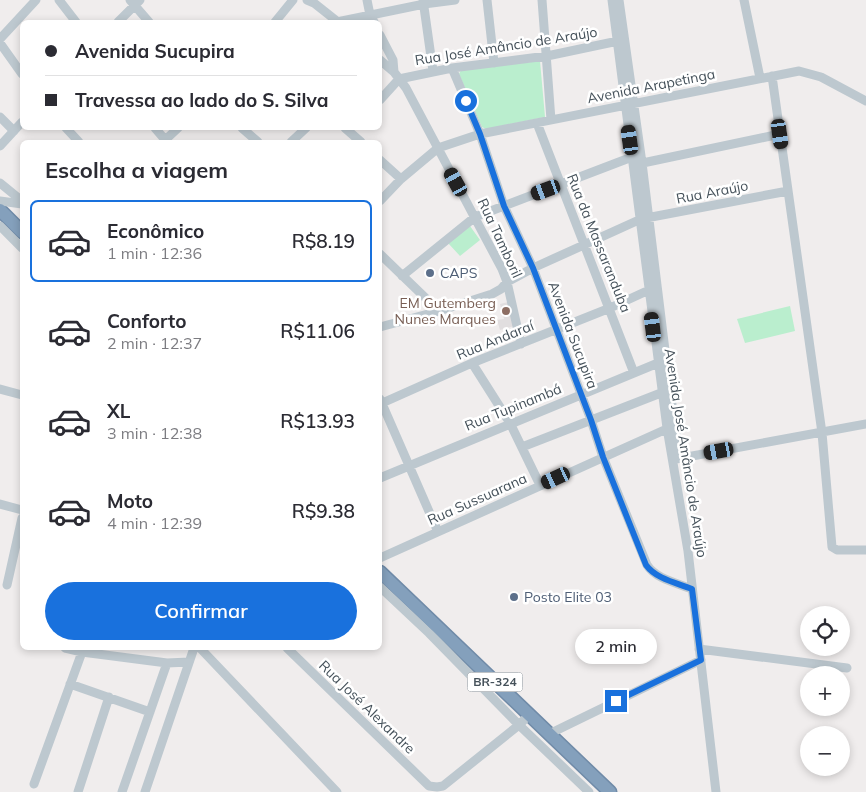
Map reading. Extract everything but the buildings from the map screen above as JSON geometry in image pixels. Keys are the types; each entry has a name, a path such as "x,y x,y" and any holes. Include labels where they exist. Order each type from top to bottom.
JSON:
{"highway":[{"path":"0,210 20,230"},
{"name":"BR-324","path":"382,574 610,792"}],"street":[{"path":"0,39 36,0"},
{"path":"58,0 74,20"},
{"path":"277,20 293,0"},
{"path":"307,0 314,3 335,20"},
{"path":"367,0 372,19 424,2 455,0"},
{"path":"487,0 494,63"},
{"path":"542,0 551,120"},
{"name":"Avenida José Amâncio de Araújo","path":"612,0 645,218 652,278 648,290 658,363 666,391 677,459 716,792"},
{"path":"619,0 629,105"},
{"path":"744,0 760,78"},
{"path":"120,20 135,2 148,20"},
{"path":"424,2 432,71"},
{"name":"Rua Tamboril","path":"382,39 393,60 396,76"},
{"name":"Rua José Amâncio de Araújo","path":"396,76 547,56 618,42"},
{"path":"0,43 20,71"},
{"name":"Rua Tamboril","path":"382,62 396,76 421,115 475,217 507,282 521,344"},
{"name":"Avenida Sucupira","path":"452,68 480,134 504,206 533,268 591,420 603,457 649,569 662,578 692,589"},
{"name":"Avenida Arapetinga","path":"438,148 480,134 760,78 804,71 821,77 866,101"},
{"path":"382,97 396,76"},
{"path":"772,76 822,433 832,548 837,550 866,550"},
{"path":"0,117 14,131"},
{"name":"Rua da Massaranduba","path":"538,123 634,373"},
{"path":"0,146 20,124"},
{"path":"68,130 77,140"},
{"path":"167,140 176,130"},
{"path":"244,130 256,140"},
{"path":"293,140 304,130"},
{"path":"352,130 359,140"},
{"path":"402,276 475,217 560,184 636,162 780,134"},
{"path":"382,199 401,179 438,148"},
{"path":"382,162 401,179"},
{"path":"0,182 20,201"},
{"name":"Rua Araújo","path":"382,326 492,294 501,289 507,282 533,268 645,218 788,191"},
{"path":"0,202 20,203"},
{"path":"0,226 20,246"},
{"path":"382,256 439,311"},
{"path":"522,447 666,391 652,278"},
{"name":"Rua Andaraí","path":"382,402 472,363 610,308 648,290"},
{"path":"472,363 510,423 540,486"},
{"name":"Rua Tupinambá","path":"382,477 658,363"},
{"path":"0,389 20,394"},
{"path":"382,404 438,532"},
{"path":"677,459 866,424"},
{"name":"Rua Sussuarana","path":"382,555 438,532 671,427"},
{"path":"0,504 20,509"},
{"path":"7,585 20,527"},
{"path":"382,589 429,633 587,791"},
{"path":"699,649 831,666"},
{"path":"74,650 167,663 189,662"},
{"path":"145,792 193,650"},
{"path":"202,650 336,792"},
{"name":"Rua José Alexandre","path":"288,650 429,786 443,786 519,725"},
{"path":"34,784 82,652"},
{"path":"549,734 701,660"},
{"path":"122,792 167,663"},
{"path":"70,684 150,712"},
{"path":"78,792 110,698"},
{"path":"519,725 530,714"}],"shaded area":[{"name":"EM Gutemberg Nunes Marques","path":"508,302 514,326 500,330 497,320 504,319 500,304"}],"green space":[{"path":"540,61 545,117 486,129 482,127 459,74 461,70"},
{"path":"470,226 480,240 460,256 448,243"},
{"path":"790,306 795,331 745,343 737,319"}],"place":[{"name":"CAPS","path":"430,273"},
{"name":"EM Gutemberg Nunes Marques","path":"506,311"},
{"name":"Posto Elite 03","path":"514,597"}],"route":[{"path":"466,101 480,134 504,206 533,268 591,420 603,457 646,565 652,572 662,578 692,589 701,660 616,701"}]}
